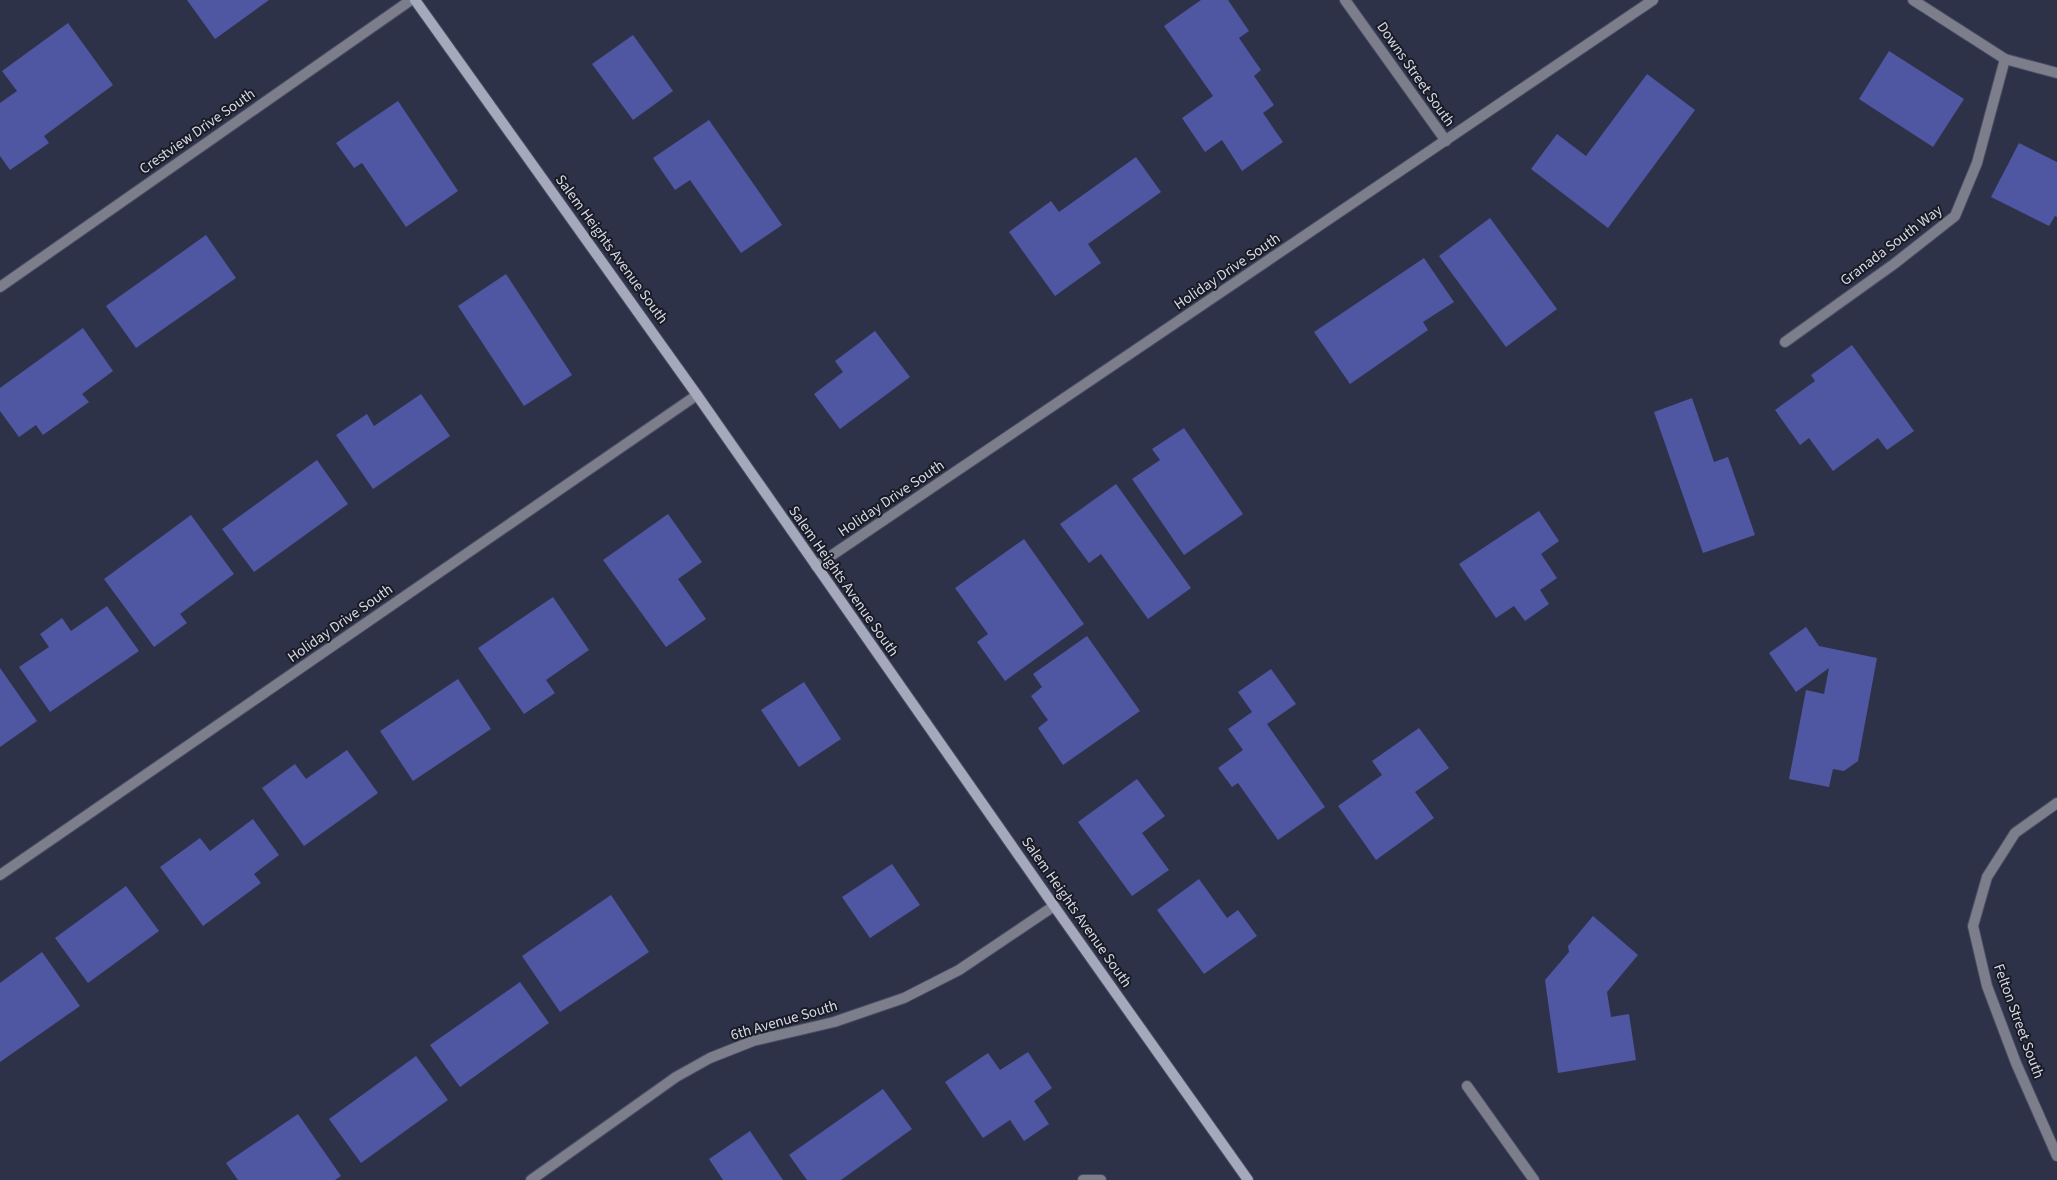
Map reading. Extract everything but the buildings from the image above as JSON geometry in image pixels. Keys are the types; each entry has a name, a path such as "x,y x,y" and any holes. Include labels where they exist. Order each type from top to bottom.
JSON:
{"street":[{"name":"Crestview Drive South","path":"0,287 411,0"},
{"name":"Salem Heights Avenue South","path":"415,0 697,395 1248,1180"},
{"name":"Downs Street South","path":"1345,0 1446,141"},
{"name":"Holiday Drive South","path":"816,566 1653,0"},
{"path":"1913,0 2005,59 2057,73"},
{"name":"Granada South Way","path":"1785,342 1894,264 1955,216 1977,163 2005,59"},
{"name":"Holiday Drive South","path":"0,875 697,395"},
{"name":"Felton Street South","path":"2057,803 2015,833 1987,877 1973,926 1990,994 2016,1063 2057,1156"},
{"name":"6th Avenue South","path":"531,1180 676,1078 710,1058 753,1041 841,1020 904,998 959,970 1054,906"},
{"path":"1467,1086 1534,1180"},
{"path":"1083,1180 1101,1180"}]}
